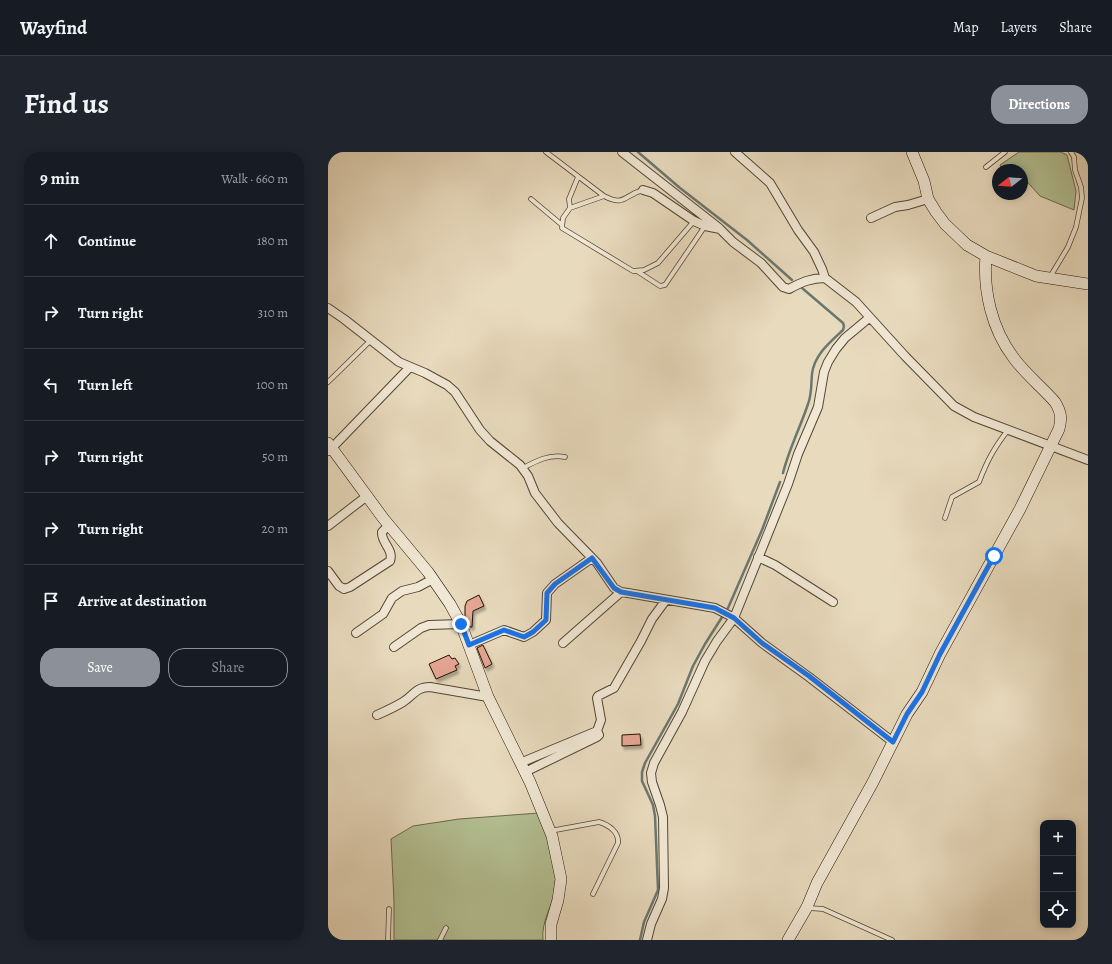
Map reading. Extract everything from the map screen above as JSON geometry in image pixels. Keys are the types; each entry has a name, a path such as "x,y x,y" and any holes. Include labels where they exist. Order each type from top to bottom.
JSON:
{"street":[{"path":"622,152 761,263 783,287 789,288 802,281 825,278"},
{"path":"735,152 770,183 798,230 814,252 825,278 856,302 869,318 954,406 965,413 1088,460"},
{"path":"912,152 924,181 928,199 944,224 967,245 986,256 1036,276 1088,284"},
{"path":"643,190 653,193 694,221 705,226 720,229"},
{"path":"871,218 895,206 908,205 928,199"},
{"path":"788,940 807,907 817,883 873,782 907,714 922,692 940,654 1020,509 1059,429 1061,420 1060,410 1055,402 1014,358 1003,343 995,324 990,304 985,269 986,256"},
{"path":"328,308 399,362 425,373 447,385 455,392 480,430 490,441 523,468 535,493 558,523 592,558 614,588 621,592 715,608 734,618 762,643 809,676 893,742"},
{"path":"647,940 651,924 662,899 664,888 663,817 652,782 651,773 654,763 682,712 705,661 734,618 818,407 824,372 828,362 845,338 869,318"},
{"path":"410,367 330,448 389,525 433,579 450,604 461,624 488,697 522,768 550,832 561,879 558,900 551,924 551,940"},
{"path":"328,526 367,496"},
{"path":"328,571 339,586 344,589 350,587 390,561 390,552 381,535 389,525"},
{"path":"758,557 833,602"},
{"path":"469,645 504,630 524,637 533,632 546,620 547,593 555,584 592,558"},
{"path":"356,632 383,614 392,598 402,591 433,579"},
{"path":"563,643 621,592"},
{"path":"522,768 598,731 601,720 597,698 598,696 614,688 652,619 666,600"},
{"path":"394,647 421,628 429,625 461,624"},
{"path":"377,715 402,703 423,687 488,697"}],"lane":[{"path":"546,152 604,196 615,201 622,201 643,190"},
{"path":"986,167 1005,152"},
{"path":"1049,279 1068,247 1076,227 1082,198 1081,187 1075,170 1074,157 1071,152"},
{"path":"562,225 563,218 570,208 570,198 578,177"},
{"path":"570,208 604,196"},
{"path":"531,200 562,225 562,228 569,233 660,286 665,285 705,226"},
{"path":"636,271 644,270 658,263 694,221"},
{"path":"328,382 371,340"},
{"path":"945,518 952,497 979,482 994,448 1008,430"},
{"path":"523,468 538,460 556,455 565,457"},
{"path":"550,832 599,822 605,824 616,832 618,843 593,894"},
{"path":"807,907 823,909 892,940"},
{"path":"388,940 389,909"},
{"path":"440,940 446,928"}],"green space":[{"path":"1019,152 1061,152 1067,155 1076,191 1074,210 1040,196 1028,183 1028,164 1001,164"},
{"path":"539,813 554,861 557,881 556,889 545,920 543,940 394,940 391,839 413,826 459,819"}],"building":[{"path":"479,595 484,606 473,611 472,627 470,627 465,617 465,606 467,601"},
{"path":"483,645 492,664 485,668 477,648"},
{"path":"449,655 452,659 455,658 459,664 455,666 457,670 436,679 429,664"},
{"path":"640,734 641,745 622,746 622,735"}],"waterway":[{"path":"638,152 680,188 747,240 792,280"},
{"path":"783,473 788,455 805,413 811,393 813,367 823,349 843,330 844,326 843,323 802,288"},
{"path":"728,608 762,530 780,482"},
{"path":"640,940 644,922 658,890 655,816 653,805 642,781 642,772 645,763 678,704 693,666 724,614"}],"route":[{"path":"461,624 469,645 504,630 524,637 533,632 546,620 547,593 555,584 592,558 614,588 621,592 715,608 728,614 762,643 809,676 893,742 907,714 922,692 940,654 994,556"}]}
